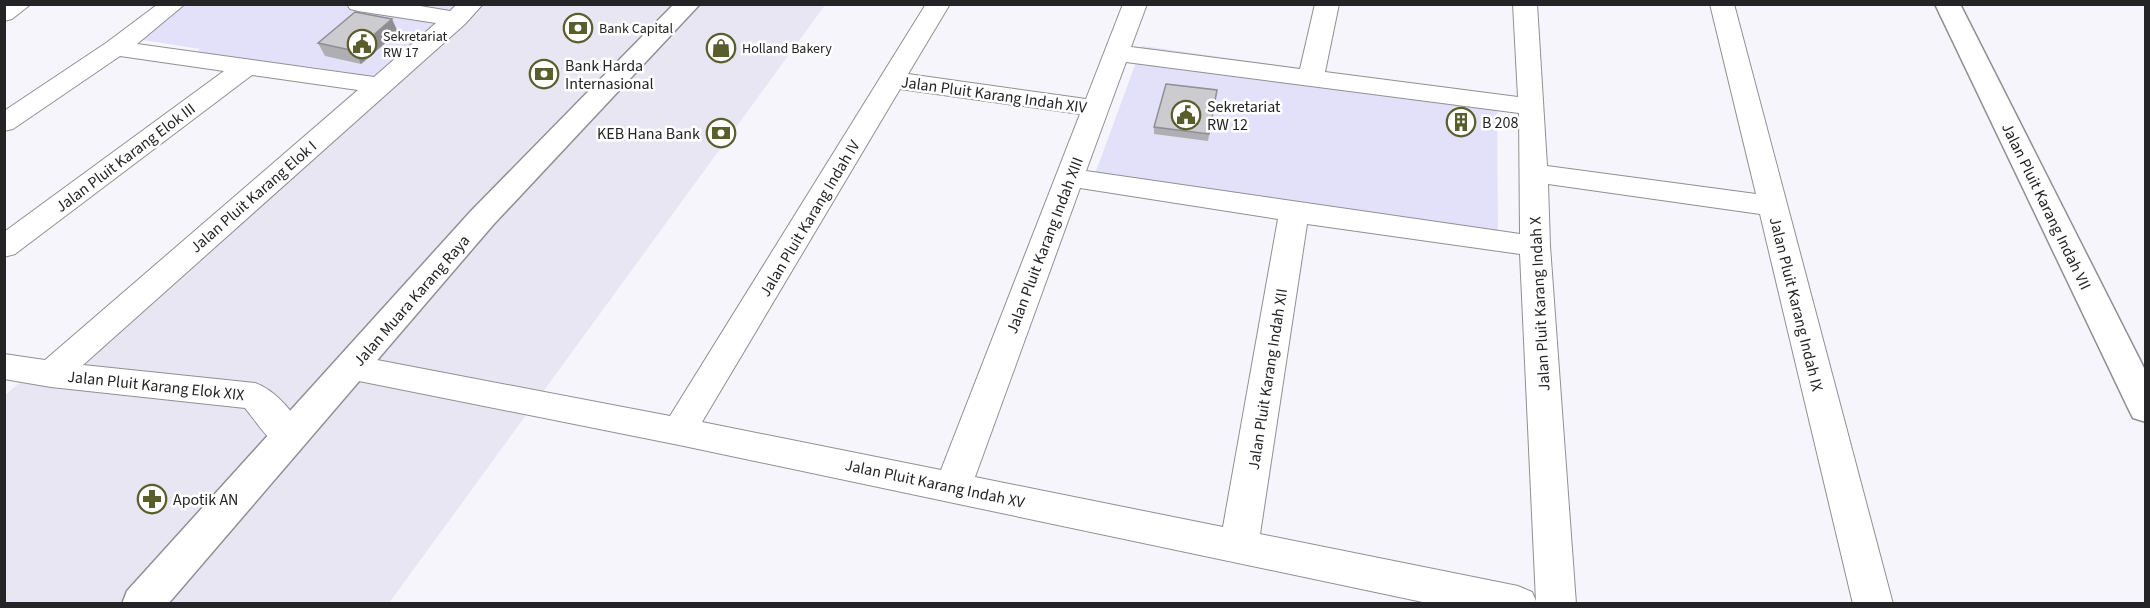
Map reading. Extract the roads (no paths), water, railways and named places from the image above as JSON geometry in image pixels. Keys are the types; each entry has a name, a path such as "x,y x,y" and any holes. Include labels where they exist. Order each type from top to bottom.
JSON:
{"street":[{"path":"4,14 20,4"},
{"path":"4,123 116,48 174,4"},
{"name":"Jalan Pluit Karang Elok I","path":"358,4 464,12"},
{"name":"Jalan Muara Karang Raya","path":"142,603 482,218 688,4"},
{"name":"Jalan Pluit Karang Indah IV","path":"679,430 938,4"},
{"name":"Jalan Pluit Karang Indah XIII","path":"953,486 1135,4"},
{"path":"1311,78 1327,4"},
{"name":"Jalan Pluit Karang Indah X","path":"1525,4 1532,107 1535,246 1556,603"},
{"name":"Jalan Pluit Karang Indah IX","path":"1722,4 1873,603"},
{"name":"Jalan Pluit Karang Indah VII","path":"1947,4 2145,408"},
{"name":"Jalan Pluit Karang Elok I","path":"51,374 464,12"},
{"path":"116,48 379,86"},
{"path":"1118,52 1532,107"},
{"name":"Jalan Pluit Karang Elok III","path":"4,247 246,67"},
{"name":"Jalan Pluit Karang Indah XIV","path":"893,80 1096,108"},
{"path":"1534,173 1772,206"},
{"path":"1070,177 1535,246"},
{"name":"Jalan Pluit Karang Indah XII","path":"1239,546 1294,212"},
{"name":"Jalan Pluit Karang Elok XIX","path":"4,366 51,374 255,396 290,436"},
{"name":"Jalan Pluit Karang Indah XV","path":"351,368 679,430 1518,603"}],"place":[{"name":"Bank Capital","path":"578,28"},
{"name":"Sekretariat RW 17","path":"362,44"},
{"name":"Holland Bakery","path":"721,48"},
{"name":"Bank Harda Internasional","path":"544,74"},
{"name":"Sekretariat RW 12","path":"1186,115"},
{"name":"B 208","path":"1461,122"},
{"name":"KEB Hana Bank","path":"721,133"},
{"name":"Apotik AN","path":"152,499"}]}
